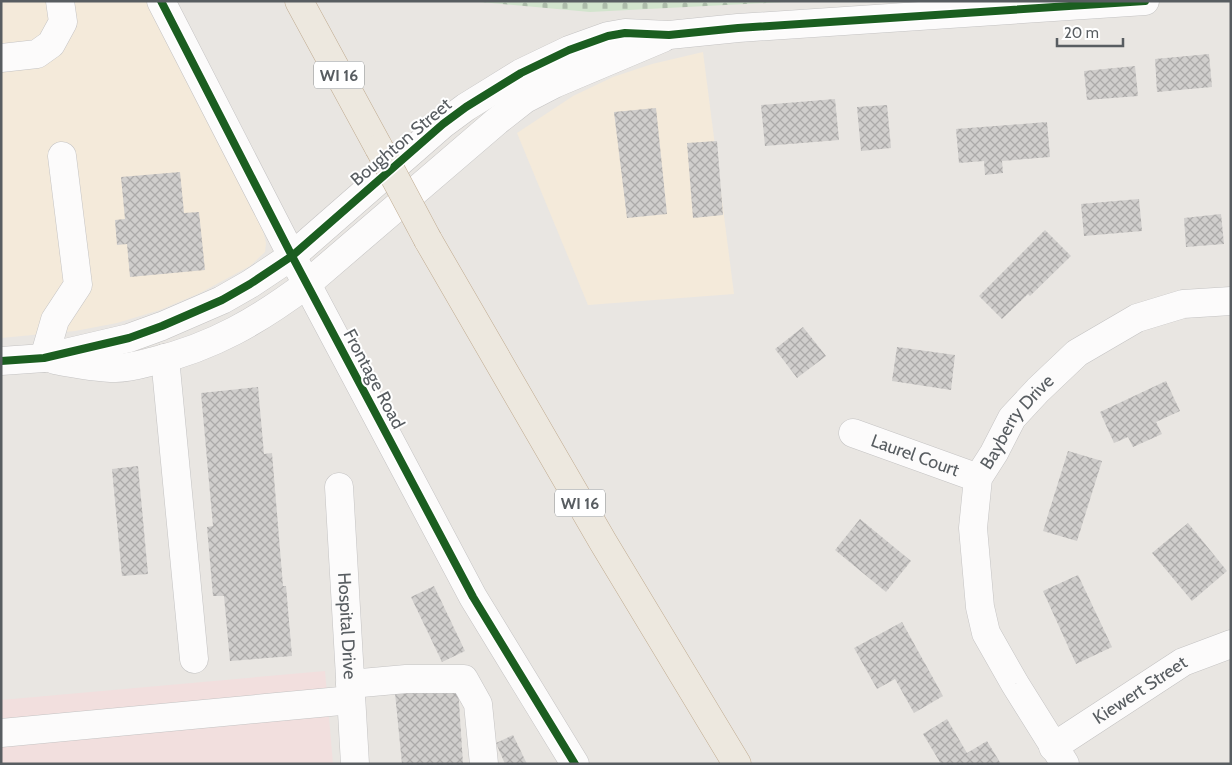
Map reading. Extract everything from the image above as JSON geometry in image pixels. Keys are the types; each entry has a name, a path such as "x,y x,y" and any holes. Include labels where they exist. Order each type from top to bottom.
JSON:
{"highway":[{"name":"WI 16","path":"299,1 428,240 603,542 737,764"}],"street":[{"path":"1,58 37,54 51,44 63,22 60,1"},
{"name":"Frontage Road","path":"161,1 292,256 473,597 575,764"},
{"name":"Boughton Street","path":"1,361 44,358 129,338 170,323 222,300 292,256 443,124 466,107 521,73 569,50 608,36 624,33 669,35 738,28 1145,1"},
{"name":"Boughton Street","path":"44,358 96,367 118,368 192,350 240,329 274,308 307,284 525,99 554,84 669,35"},
{"path":"44,358 55,320 78,285 62,156"},
{"name":"Bayberry Drive","path":"1059,755 986,633 980,607 973,528 978,478 994,453 1012,418 1077,353 1137,318 1182,304 1231,301"},
{"path":"165,358 194,659"},
{"name":"Laurel Court","path":"853,433 978,478"},
{"name":"Hospital Drive","path":"339,487 355,764"},
{"name":"Kiewert Street","path":"1059,755 1183,662 1231,644"},
{"path":"1,733 351,692 406,679 464,680 478,704 484,764"}],"shaded area":[{"path":"1,1 148,1 263,231 266,243 265,252 250,266 200,293 160,310 117,323 75,331 1,338"},
{"path":"703,52 734,294 588,305 517,133 573,96 613,77 652,64"},
{"path":"325,671 333,764 1,764 1,700"}],"green space":[{"path":"469,1 804,1 590,12"}],"building":[{"path":"1209,54 1212,87 1157,92 1155,59"},
{"path":"1135,66 1138,96 1087,100 1084,71"},
{"path":"835,99 839,140 765,146 761,105"},
{"path":"887,105 891,148 861,151 857,107"},
{"path":"656,108 667,214 627,218 614,112"},
{"path":"1047,122 1050,157 1002,161 1003,173 985,175 984,161 959,163 956,129"},
{"path":"717,141 723,215 693,218 687,143"},
{"path":"180,172 184,213 199,212 205,270 130,277 127,244 117,245 115,220 125,219 121,177"},
{"path":"1139,199 1142,231 1084,236 1081,204"},
{"path":"1221,214 1224,244 1186,247 1184,218"},
{"path":"1045,230 1071,256 1030,296 1028,294 1002,319 979,296"},
{"path":"803,327 826,356 797,378 775,349"},
{"path":"897,347 955,355 951,390 892,381"},
{"path":"1166,381 1180,411 1156,422 1162,434 1133,447 1128,437 1114,443 1100,412"},
{"path":"258,387 264,454 272,453 283,586 286,586 292,656 230,661 224,596 213,596 207,527 213,526 201,393"},
{"path":"1068,451 1102,461 1077,541 1043,531"},
{"path":"138,466 148,574 122,576 112,469"},
{"path":"860,519 911,561 886,592 835,550"},
{"path":"1188,523 1227,571 1192,601 1152,553"},
{"path":"1078,575 1112,647 1076,664 1043,591"},
{"path":"434,586 465,651 442,662 411,597"},
{"path":"902,622 943,696 914,713 895,679 877,689 854,648"},
{"path":"458,687 463,764 402,764 395,693"},
{"path":"947,719 967,753 987,741 1001,764 941,764 923,734"},
{"path":"513,735 527,764 505,764 496,743"}],"cycle path":[{"path":"161,1 292,256 473,597 575,764"},
{"path":"1,361 44,358 129,338 222,300 292,256 443,124 466,107 521,73 569,50 608,36 625,33 669,35 738,28 1145,1"}]}
